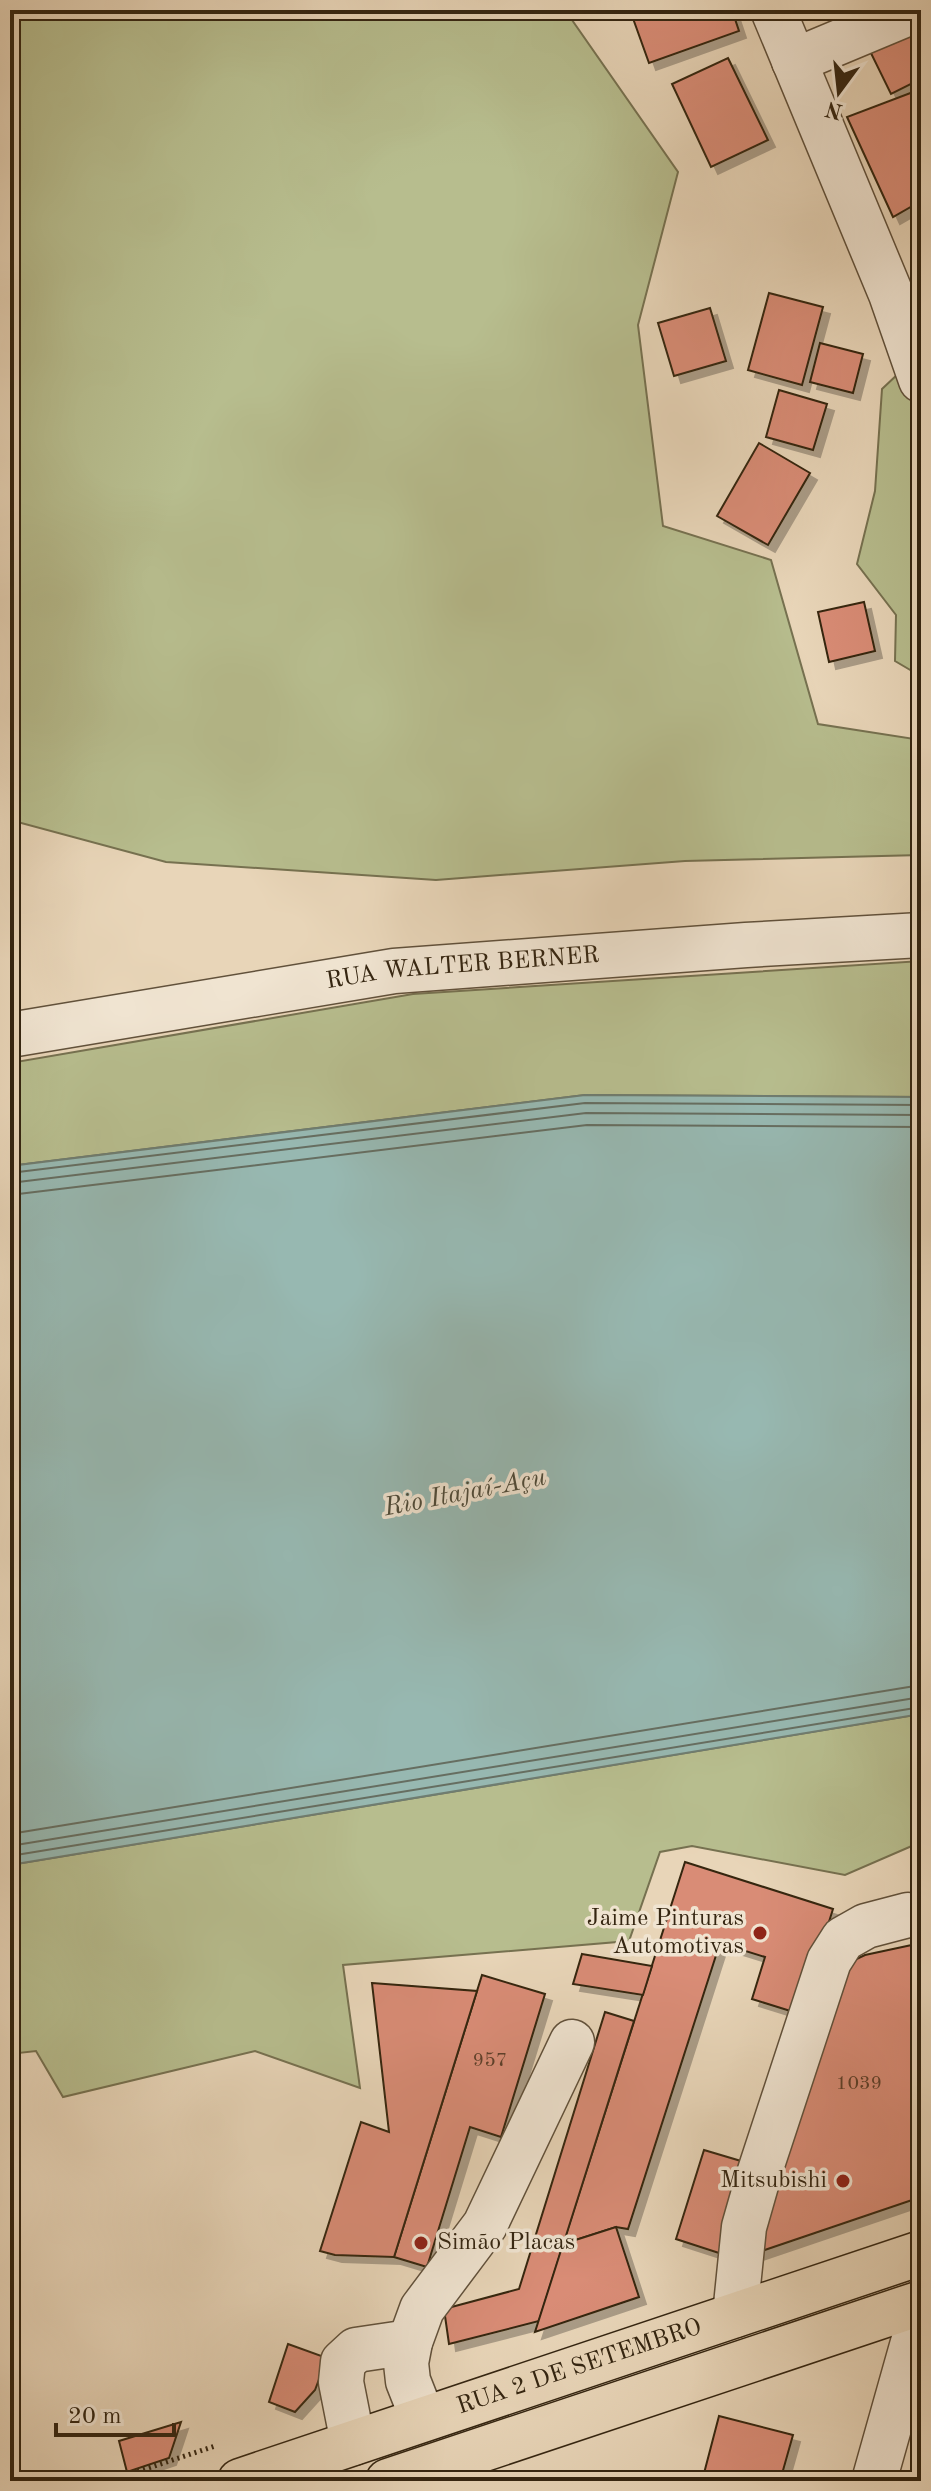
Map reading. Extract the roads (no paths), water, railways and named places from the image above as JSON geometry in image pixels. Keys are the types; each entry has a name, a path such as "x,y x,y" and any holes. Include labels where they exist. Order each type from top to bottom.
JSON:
{"main road":[{"name":"RUA 2 DE SETEMBRO","path":"240,2481 921,2253"},
{"name":"RUA 2 DE SETEMBRO","path":"388,2481 921,2303"}],"street":[{"path":"773,10 891,294 921,380"},
{"path":"794,61 916,10"},
{"name":"RUA WALTER BERNER","path":"10,1035 394,971 921,935"},
{"path":"735,2315 744,2227 829,1961 843,1939 866,1926 908,1915"},
{"path":"423,2419 408,2381 406,2363 422,2309 485,2225 572,2042"},
{"path":"874,2481 921,2314"},
{"path":"353,2443 341,2382 343,2362 356,2350 410,2342"}],"water":[{"name":"Rio Itajaí-Açu","path":"585,1095 921,1097 921,1714 10,1865 10,1166"}],"place":[{"name":"Jaime Pinturas Automotivas","path":"760,1933"},
{"name":"Mitsubishi","path":"843,2181"},
{"name":"Simão Placas","path":"421,2243"}]}
